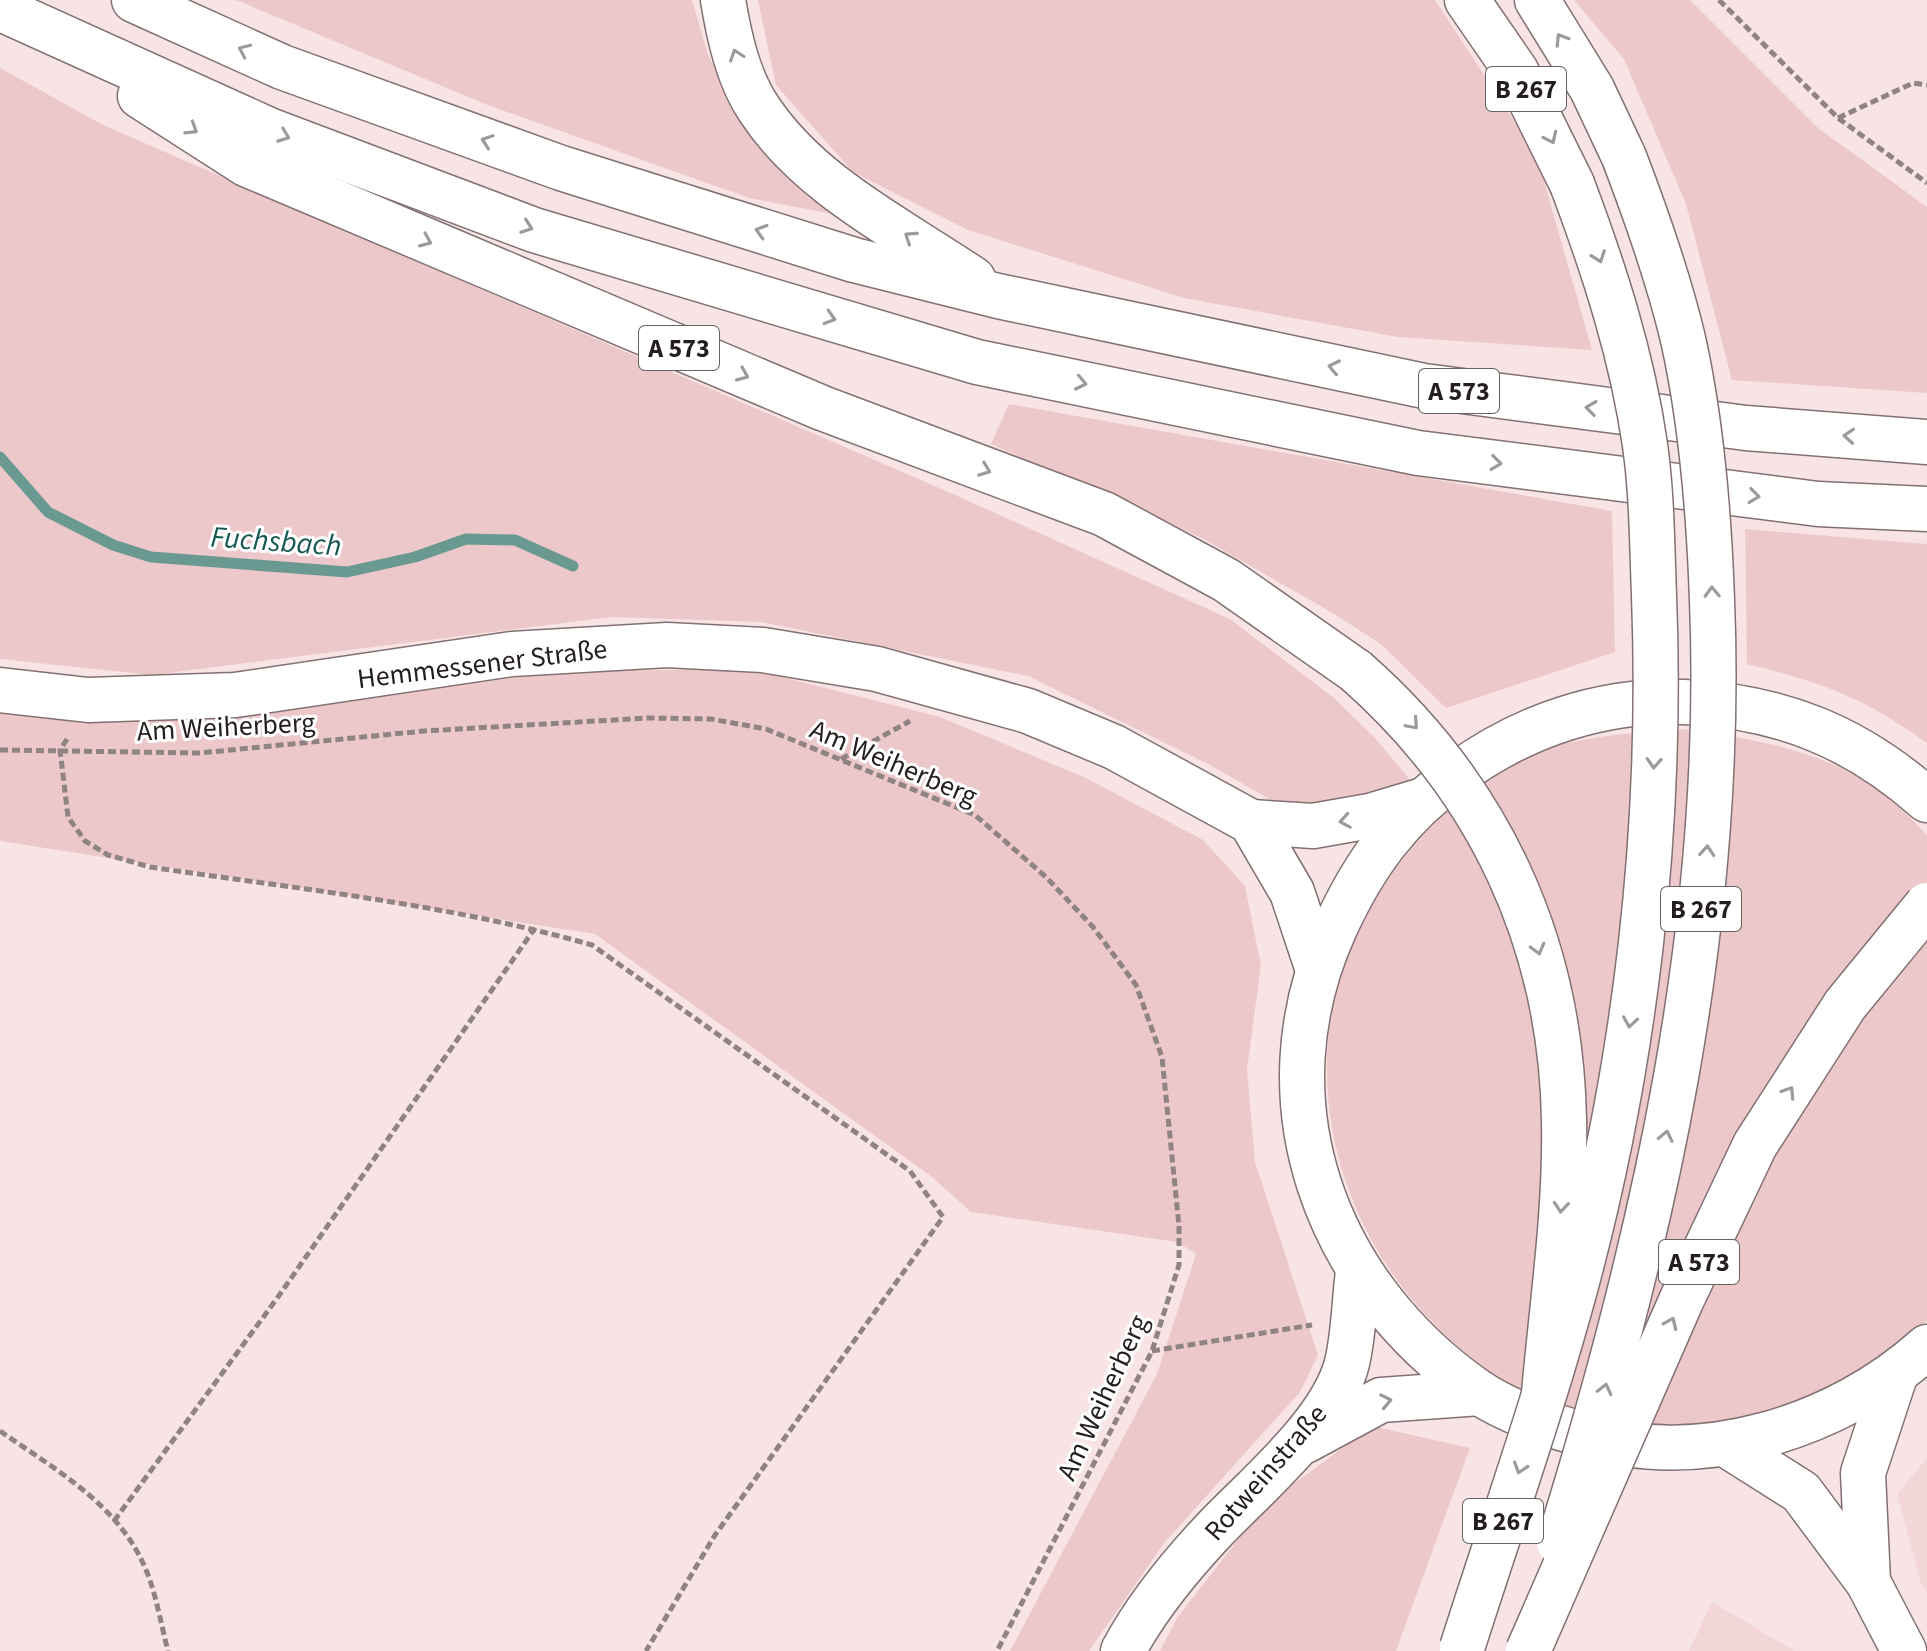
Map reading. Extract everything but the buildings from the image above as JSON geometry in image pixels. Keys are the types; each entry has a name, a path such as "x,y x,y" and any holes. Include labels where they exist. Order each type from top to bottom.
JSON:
{"main road":[{"name":"A 573","path":"134,0 282,67 561,168 854,260 998,296 1424,386 1746,428 1927,442"},
{"name":"A 573","path":"723,0 734,53 758,108 796,156 836,187 998,296"},
{"name":"B 267","path":"1461,1650 1544,1393 1601,1184 1622,1078 1638,970 1655,754 1656,645 1645,446 1628,357 1604,269 1572,184 1516,71 1467,0"},
{"name":"B 267","path":"1526,1651 1598,1415 1652,1203 1676,1089 1706,873 1713,751 1714,652 1710,536 1702,459 1683,340 1657,245 1624,157 1592,89 1537,0"},
{"name":"A 573","path":"4,10 269,130 534,230 977,362 1418,453 1818,504 1927,509"},
{"name":"A 573","path":"4,10 246,164 822,408 1104,514 1226,580 1356,671 1398,708 1430,743 1478,812 1511,873 1538,945 1554,1024 1564,1117 1563,1178 1544,1393"},
{"name":"Hemmessener Straße","path":"0,690 88,700 235,695 512,654 667,645 763,650 877,669 1028,711 1114,747 1251,822"},
{"path":"1927,800 1889,766 1815,726 1734,704 1649,701 1566,717 1488,751 1420,801 1358,877 1317,967 1304,1029 1302,1092 1308,1140 1329,1216 1358,1272 1412,1339 1480,1393 1537,1421 1598,1439 1661,1447 1725,1444 1814,1420 1895,1376 1927,1347"},
{"path":"1251,822 1313,826 1370,816 1420,801"},
{"path":"1251,822 1292,892 1317,967"},
{"name":"A 573","path":"1526,1651 1681,1301 1755,1145 1845,1005 1927,905"},
{"name":"Rotweinstraße","path":"1123,1651 1136,1626 1211,1533 1293,1448 1325,1408 1347,1365 1358,1272"},
{"path":"1868,1582 1863,1473 1895,1376"},
{"path":"1293,1448 1381,1400 1480,1393"},
{"path":"1725,1444 1801,1492 1868,1582 1904,1651"}],"path":[{"path":"1719,0 1838,118 1927,183"},
{"path":"1838,118 1913,83 1927,85"},
{"path":"841,759 963,692"},
{"name":"Am Weiherberg","path":"0,750 200,753 424,731 648,718 711,719 766,729 975,815 1065,897 1093,927 1136,985 1162,1057 1179,1226 1179,1265 1152,1351 997,1651"},
{"path":"60,750 68,817 85,841 108,855 150,867 435,908 535,928 592,945 910,1171 943,1217 715,1535 646,1651"},
{"path":"114,1521 278,1297 535,928"},
{"path":"1152,1351 1312,1325"},
{"path":"0,1431 93,1497 114,1521 140,1557 168,1651"}],"shaded area":[{"path":"236,0 692,0 708,55 759,144 833,214 749,198 485,104"},
{"path":"758,0 1435,0 1537,156 1592,350 1398,337 1184,298 968,230 853,172 776,85"},
{"path":"1574,0 1690,0 1818,128 1927,207 1927,393 1732,380 1686,204 1624,59"},
{"path":"0,68 103,125 953,494 1230,619 1334,698 1376,739 1411,781 1333,808 1280,805 1210,765 1028,676 761,622 611,617 152,675 0,659"},
{"path":"1009,404 1612,511 1615,652 1446,708 1382,645 1336,615 1202,538 991,444"},
{"path":"1745,529 1927,544 1927,743 1883,714 1842,693 1747,664"},
{"path":"750,669 940,717 1086,778 1203,840 1245,886 1261,965 1247,1070 1255,1162 1318,1355 1300,1392 1165,1542 1089,1651 1010,1651 1157,1374 1196,1254 1177,1242 971,1212 932,1177 595,934 0,841 0,708 178,718 315,706 564,671"},
{"path":"1687,729 1756,741 1818,758 1875,788 1902,809 1927,836 1927,1320 1882,1359 1835,1388 1810,1399 1755,1415 1698,1425 1655,1428 1613,1426 1571,1415 1512,1387 1460,1348 1408,1295 1369,1235 1342,1170 1328,1102 1329,1033 1344,965 1373,900 1419,840 1470,792 1514,762 1548,748 1607,736"},
{"path":"1372,1426 1470,1448 1396,1651 1160,1651 1177,1618 1264,1506"},
{"path":"1927,1458 1927,1592 1922,1586 1897,1494"},
{"path":"1712,1602 1795,1651 1689,1651"}],"waterway":[{"name":"Fuchsbach","path":"0,457 48,512 113,545 151,557 347,572 415,557 466,539 515,540 573,566"}]}
